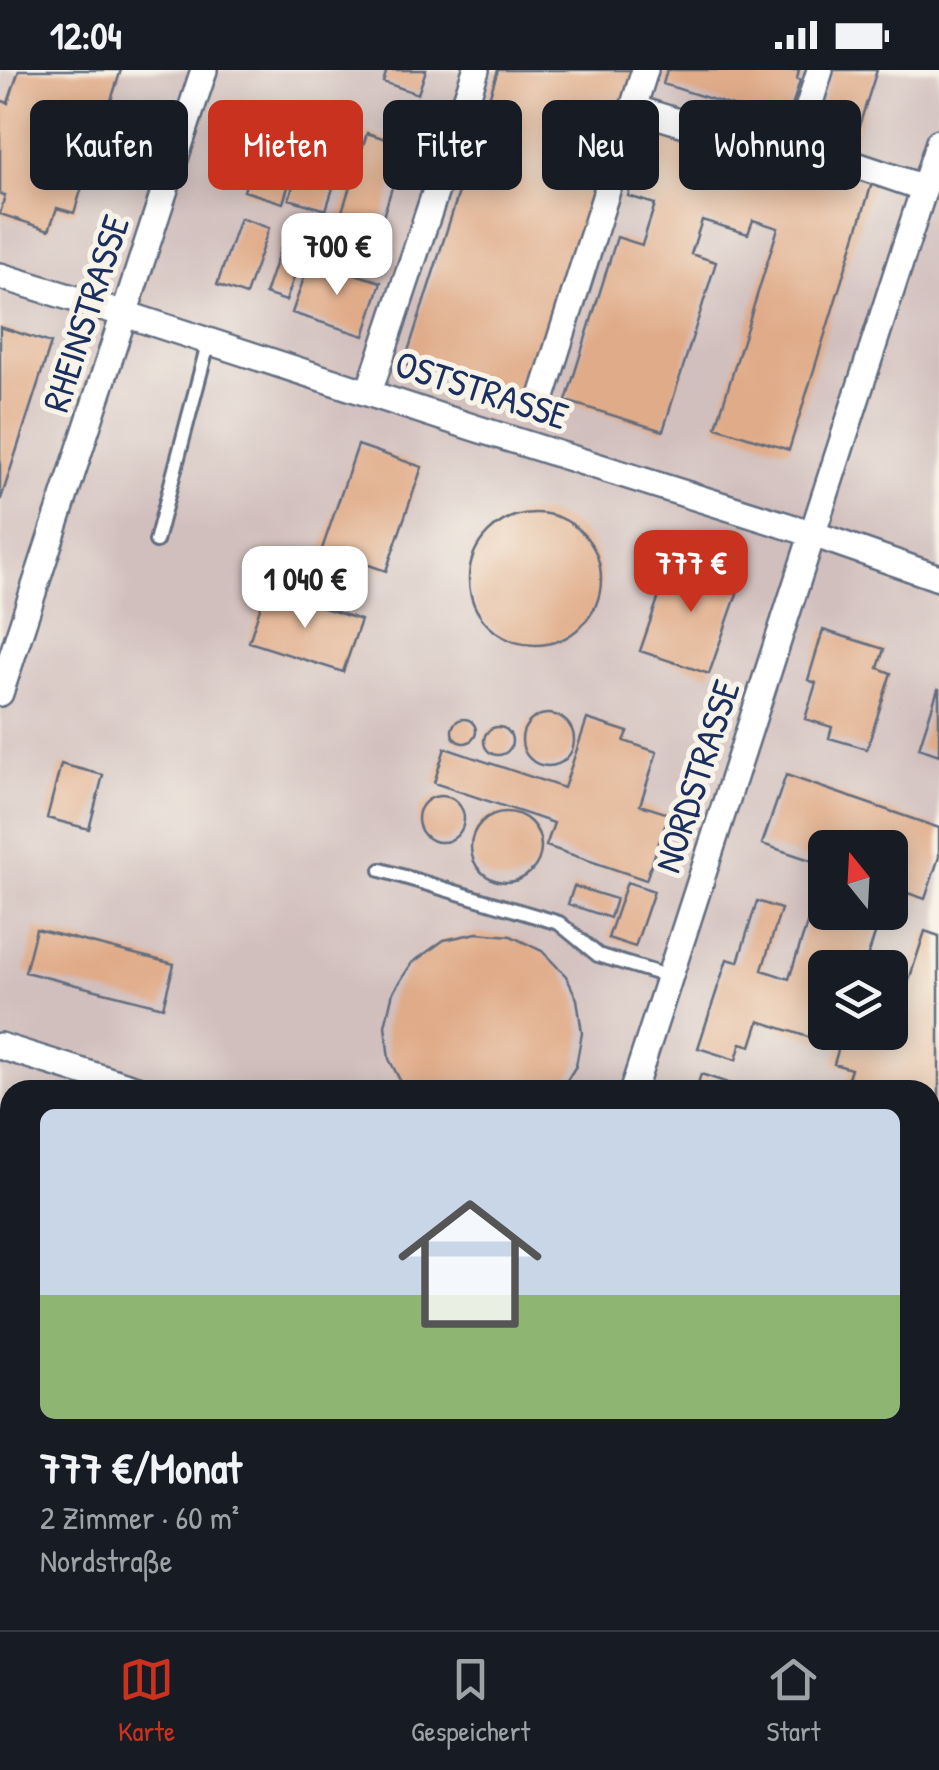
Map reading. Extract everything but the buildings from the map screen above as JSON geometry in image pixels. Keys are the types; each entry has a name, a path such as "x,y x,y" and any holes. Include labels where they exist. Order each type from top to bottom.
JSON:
{"street":[{"name":"RHEINSTRASSE","path":"0,693 204,70"},
{"path":"369,392 476,70"},
{"path":"636,100 645,70"},
{"path":"811,100 820,70"},
{"name":"NORDSTRASSE","path":"636,1080 939,142"},
{"path":"861,167 924,188"},
{"path":"540,400 607,190"},
{"name":"OSTSTRASSE","path":"0,276 813,534 939,578"},
{"path":"0,1046 108,1080"}],"lane":[{"path":"156,541 209,340"},
{"path":"381,870 558,923 598,956 670,977"}],"shaded area":[{"path":"0,70 939,70 939,1080 0,1080"}]}
